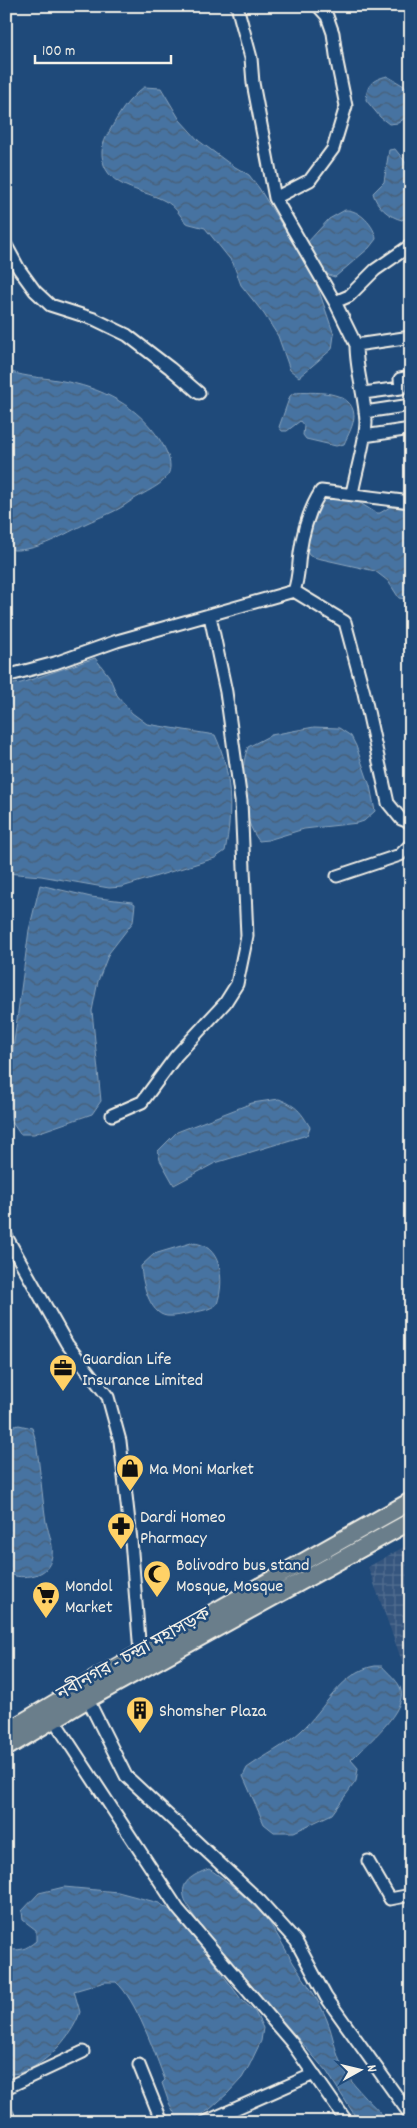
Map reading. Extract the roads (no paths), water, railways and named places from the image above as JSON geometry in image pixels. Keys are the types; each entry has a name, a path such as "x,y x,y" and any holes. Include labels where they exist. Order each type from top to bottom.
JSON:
{"highway":[{"name":"নবীনগর - চন্দ্রা মহাসড়ক","path":"6,1732 140,1653 411,1501"},
{"name":"নবীনগর - চন্দ্রা মহাসড়ক","path":"6,1748 88,1700 411,1521"}],"street":[{"path":"237,6 251,58 253,83 275,198 335,302 356,345 356,362 363,393 366,425 352,494"},
{"path":"275,198 310,180 333,149 346,106 333,33 327,16 318,6"},
{"path":"6,245 19,269 50,305 94,319 127,335 199,393"},
{"path":"335,302 349,296 375,270 411,245"},
{"path":"356,345 411,337"},
{"path":"363,393 401,388 400,379 411,377"},
{"path":"365,412 411,405"},
{"path":"364,436 411,429"},
{"path":"294,591 299,576 300,553 310,508 321,491 411,502"},
{"path":"6,676 55,663 117,641 294,591 345,622 364,693 388,803 401,819 411,824"},
{"path":"112,1114 142,1102 176,1056 225,1004 237,984 247,936 241,801 226,692 210,616"},
{"path":"337,876 400,855 411,844"},
{"path":"6,1236 67,1344 108,1397 120,1441 131,1540 140,1653"},
{"path":"88,1700 126,1776 260,1901 296,1941 326,1997 411,2116"},
{"path":"54,1720 178,1909 292,2043 347,2122"},
{"path":"368,1861 390,1899 411,1895"},
{"path":"6,2088 83,2052"},
{"path":"139,2065 162,2122"},
{"path":"205,2122 314,2074"},
{"path":"6,2112 10,2122"}],"water":[{"path":"387,76 411,90 411,114 398,123 389,124 380,117 366,100 369,86 374,81"},
{"path":"144,87 161,88 180,120 199,141 230,164 249,175 315,279 334,335 332,349 299,377 290,370 278,336 264,314 241,285 233,263 205,228 186,223 174,208 165,201 130,188 108,173 102,156 103,144 116,119 133,97"},
{"path":"395,149 411,169 411,214 402,220 384,210 377,202 373,193 384,182 389,150"},
{"path":"345,210 361,215 373,229 376,239 369,248 335,277 330,276 321,269 306,244 329,219"},
{"path":"6,370 97,390 124,404 148,424 166,452 170,464 169,472 164,480 116,510 51,541 32,548 13,550 6,529"},
{"path":"294,393 330,394 346,400 352,407 354,419 344,444 336,446 306,439 303,435 304,426 300,421 287,431 282,431 279,427 290,396"},
{"path":"331,497 357,501 376,513 380,513 390,507 411,509 411,600 399,598 388,581 375,571 310,556 307,552 307,542 316,509 324,500"},
{"path":"95,658 109,676 117,695 132,713 147,724 215,735 225,763 230,807 225,851 215,858 122,887 109,888 41,876 6,873 6,685 21,683"},
{"path":"314,727 339,728 351,736 370,786 375,811 364,821 358,823 304,829 259,841 248,820 243,796 243,770 248,747 271,735"},
{"path":"40,885 91,897 132,902 135,904 133,922 109,953 98,981 92,1011 101,1101 92,1114 34,1134 20,1134 11,1121 9,1079 29,930"},
{"path":"279,1099 295,1107 301,1113 310,1127 307,1135 215,1163 174,1185 160,1160 158,1151 177,1132 252,1103"},
{"path":"191,1243 209,1249 219,1265 221,1285 217,1304 205,1310 179,1315 167,1316 161,1314 155,1309 148,1296 141,1266 154,1254"},
{"path":"19,1425 32,1428 36,1441 46,1522 52,1550 50,1563 44,1571 24,1577 14,1576 6,1570 6,1428"},
{"path":"382,1666 394,1679 400,1687 401,1696 399,1706 393,1716 351,1760 358,1768 356,1781 332,1814 294,1832 274,1832 264,1824 243,1776 247,1768 301,1731 334,1692 353,1675 363,1669"},
{"path":"209,1869 242,1894 271,1925 320,2005 344,2070 360,2091 389,2122 359,2122 327,2072 200,1925 185,1900 184,1892 189,1880"},
{"path":"64,1887 118,1892 159,1903 178,1915 241,1999 255,2012 263,2028 261,2041 242,2078 209,2110 193,2119 183,2120 177,2118 169,2103 162,2083 165,2080 138,2014 131,2001 116,1982 105,1982 74,1991 80,2012 76,2022 61,2044 40,2063 29,2069 6,2074 6,1949 22,1949 36,1941 36,1930 23,1920 22,1911 39,1893"}],"place":[{"name":"Guardian Life Insurance Limited","path":"63,1392"},
{"name":"Ma Moni Market","path":"130,1492"},
{"name":"Dardi Homeo Pharmacy","path":"121,1550"},
{"name":"Bolivodro bus stand Mosque, Mosque","path":"157,1598"},
{"name":"Mondol Market","path":"46,1619"},
{"name":"Shomsher Plaza","path":"140,1734"}]}
